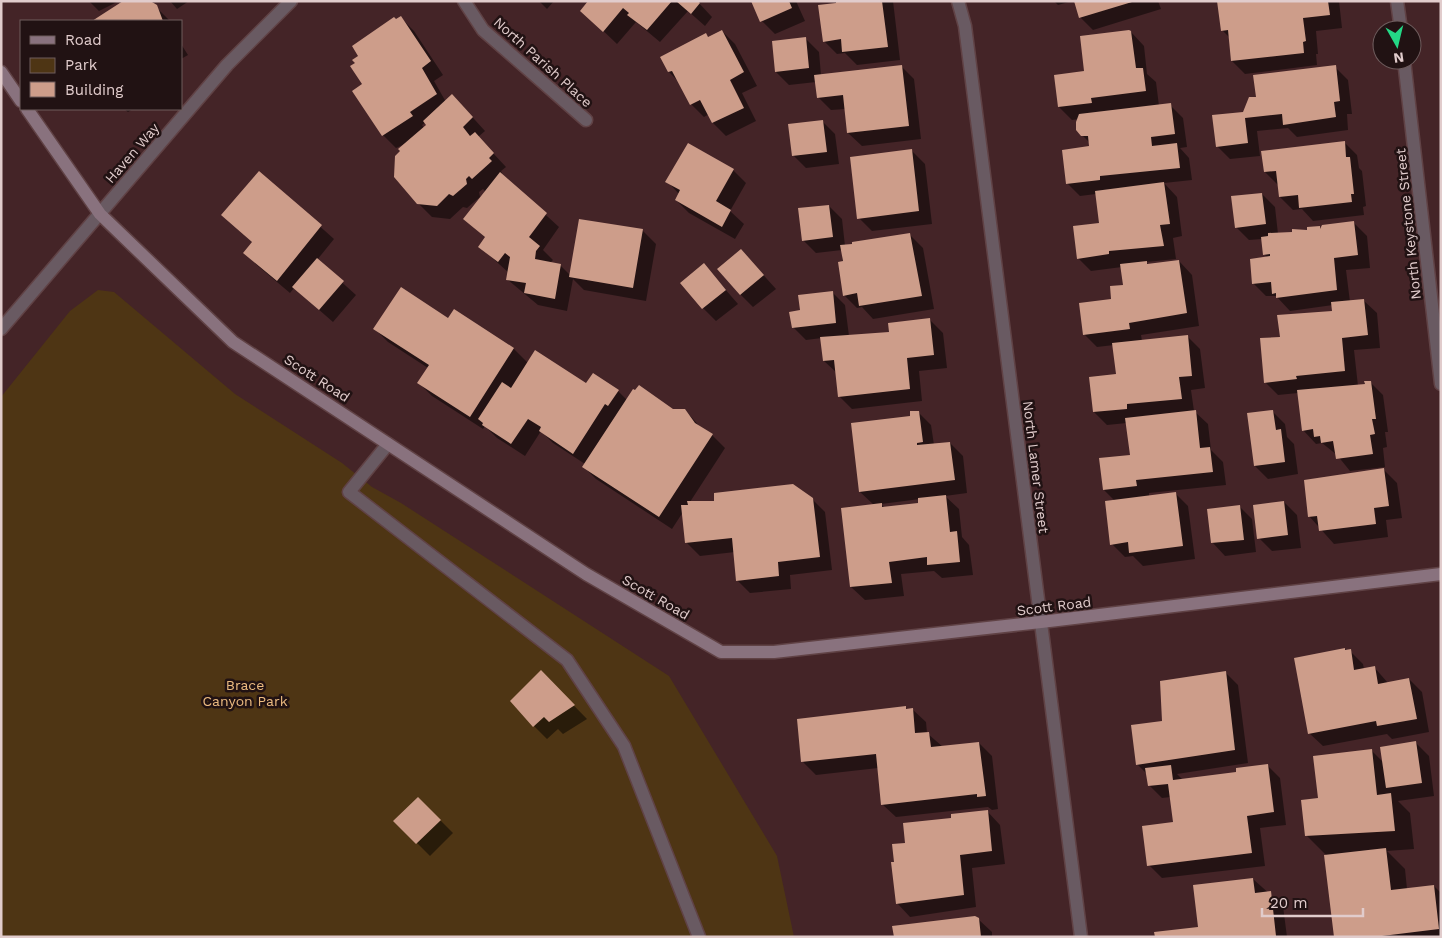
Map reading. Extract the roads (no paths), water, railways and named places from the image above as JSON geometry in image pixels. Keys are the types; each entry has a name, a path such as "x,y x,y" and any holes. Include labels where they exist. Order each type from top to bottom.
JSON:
{"street":[{"name":"Haven Way","path":"1,328 227,65 291,1"},
{"name":"North Parish Place","path":"464,1 483,30 586,120"},
{"name":"North Lamer Street","path":"958,1 965,26 1081,937"},
{"path":"1398,1 1400,20"},
{"name":"North Keystone Street","path":"1405,70 1441,384"},
{"path":"1,72 20,100"},
{"name":"Scott Road","path":"28,110 100,214 233,342 586,574 721,652 774,652 1441,574"},
{"path":"388,444 349,492 567,660 624,746 699,937"}],"park label":[{"name":"Brace Canyon Park","path":"245,694"}]}
